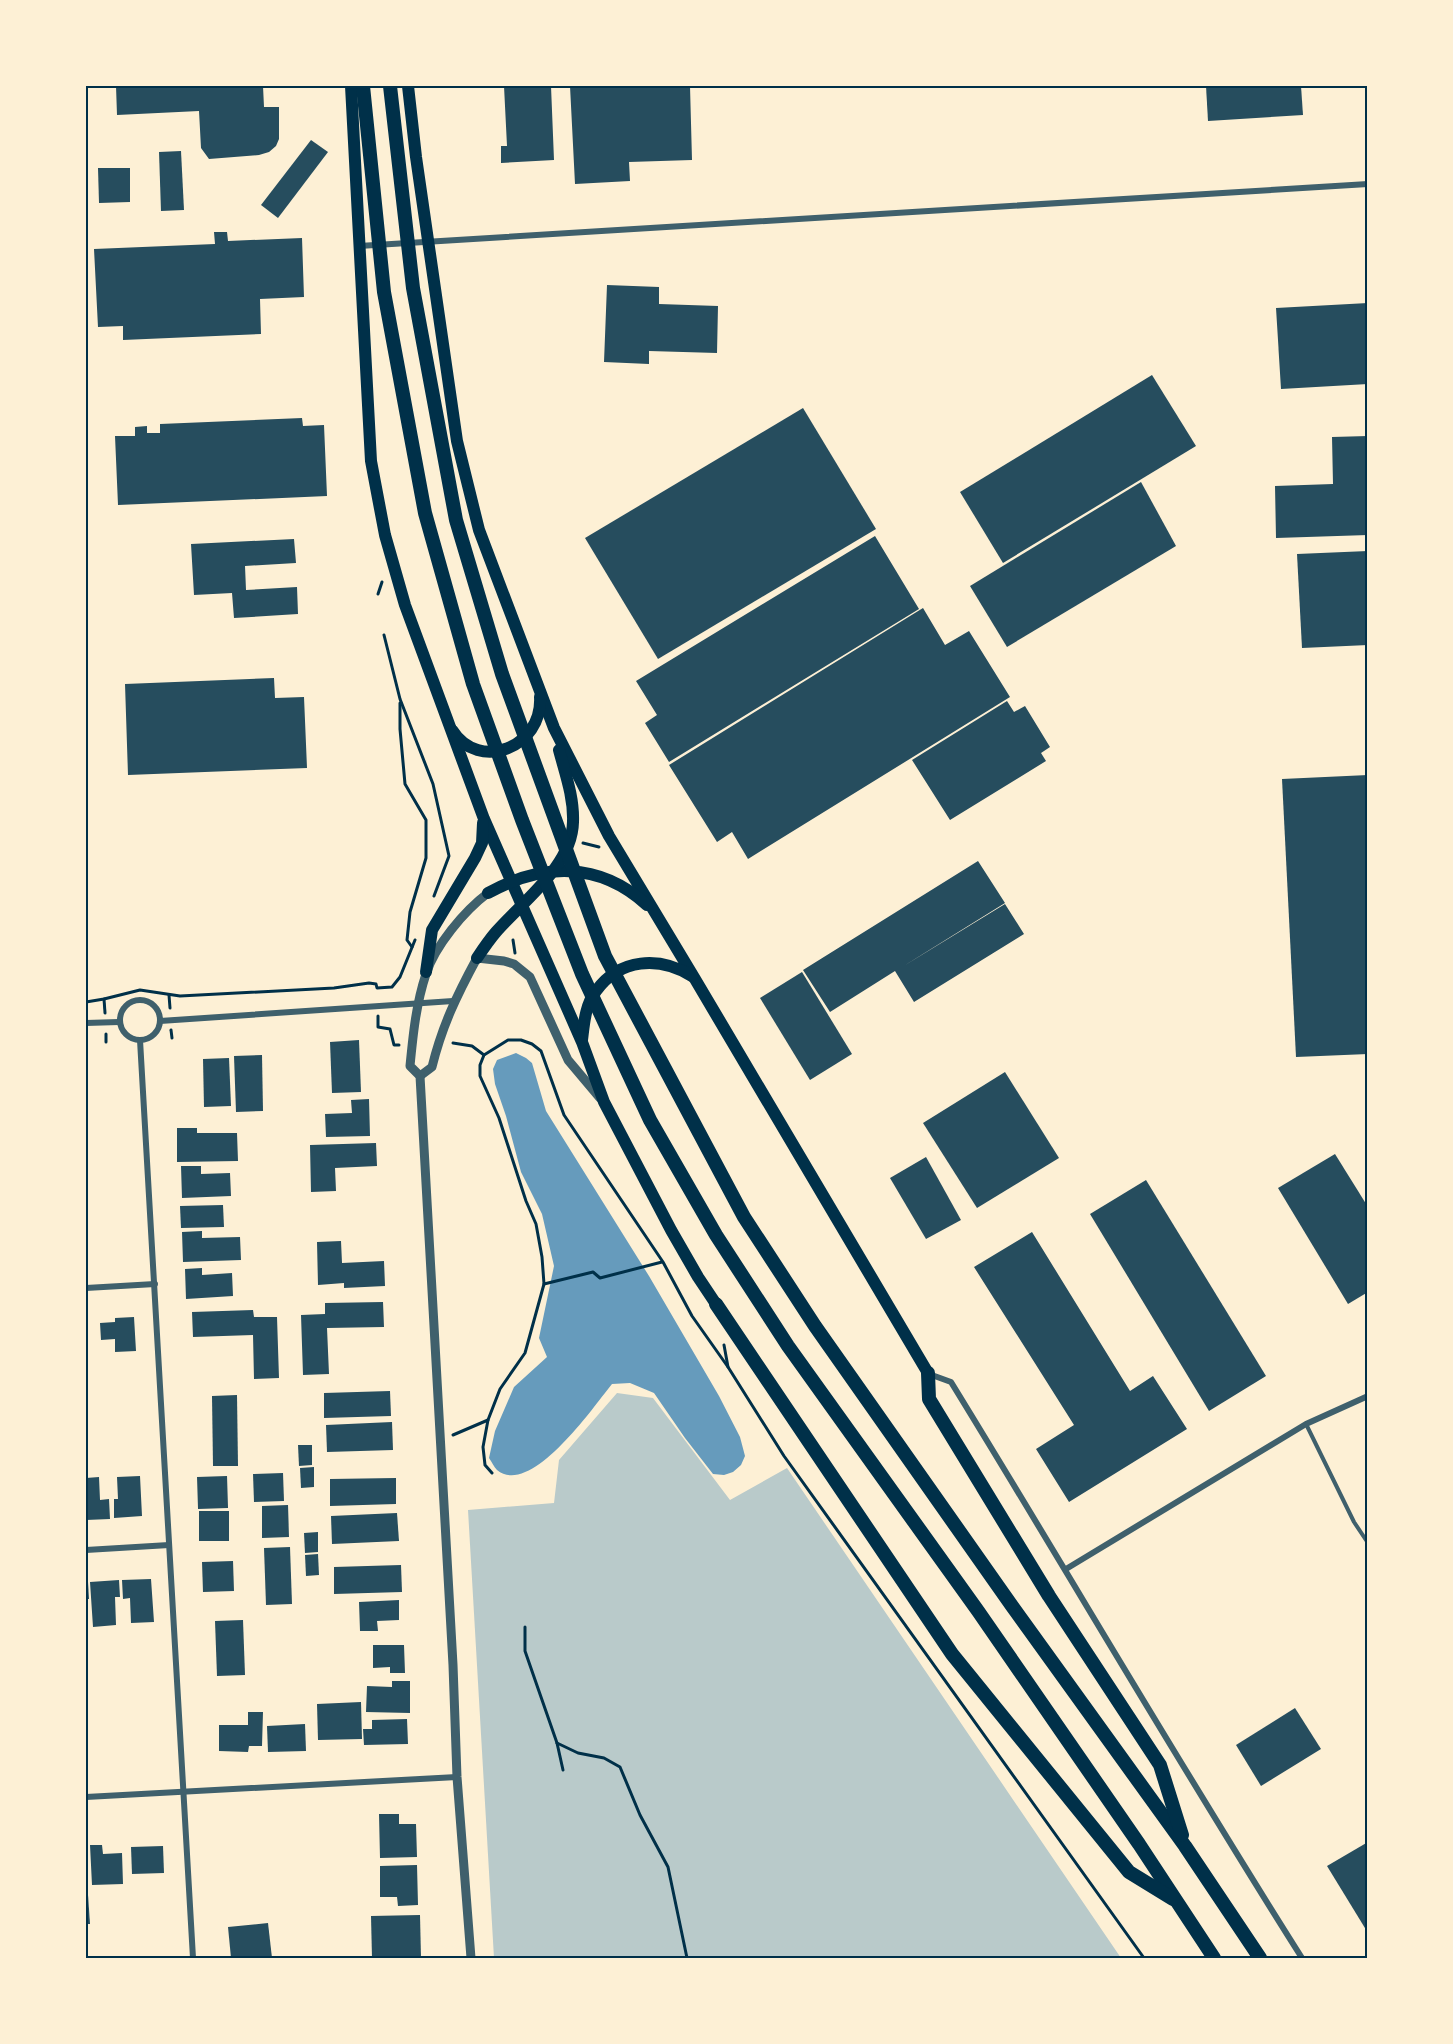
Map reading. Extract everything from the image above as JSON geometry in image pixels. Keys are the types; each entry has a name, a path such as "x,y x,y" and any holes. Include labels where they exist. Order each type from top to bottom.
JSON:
{"highway":[{"path":"351,86 371,462 385,535 405,605 484,819 582,1042 604,1102 671,1230 716,1304 951,1654 1129,1872 1178,1901"},
{"path":"363,86 386,303 425,513 473,684 522,820 582,974 650,1120 716,1235 788,1346 978,1611 1178,1901 1214,1959"},
{"path":"390,86 413,288 454,508 502,674 605,956 744,1217 828,1345 1185,1846 1260,1959"},
{"path":"408,86 437,309 460,452 479,530 554,728 609,836 928,1373 929,1399 1048,1596 1160,1765 1185,1846"},
{"path":"447,722 455,735 468,746 483,751 500,751 515,746 528,736 537,722 540,693"},
{"path":"477,958 495,934 553,872 571,839 572,803 554,728"},
{"path":"426,972 432,930 479,850 482,843 484,819"},
{"path":"488,893 511,880 553,872 584,872 616,883 639,898 653,912 695,979"},
{"path":"582,1042 586,1013 595,992 611,975 632,965 656,963 677,967 695,979"}],"street":[{"path":"359,246 1368,184"},
{"path":"471,1959 457,1777 453,1665 420,1076 410,1066 418,1003 426,972 441,945 459,920 488,893"},
{"path":"420,1076 432,1067 453,1001 477,958 504,961 514,964 530,977 568,1060 604,1102"},
{"path":"139,999 146,1000 156,1008 160,1021 152,1036 140,1041 124,1033 119,1022 126,1004 139,999"},
{"path":"160,1021 453,1001"},
{"path":"86,1023 119,1022"},
{"path":"140,1041 193,1959"},
{"path":"86,1288 155,1284"},
{"path":"928,1373 951,1382 1236,1854 1302,1959"},
{"path":"1066,1569 1306,1424 1368,1396"},
{"path":"86,1550 169,1545"},
{"path":"86,1797 457,1777"}],"lane":[{"path":"1306,1424 1354,1522 1368,1543"}],"path":[{"path":"384,635 400,699 433,784 449,856 433,899"},
{"path":"400,699 405,784 426,820 426,858 410,912 407,940 411,947"},
{"path":"578,841 601,848"},
{"path":"377,988 392,987 400,977 416,938"},
{"path":"513,940 515,955"},
{"path":"86,1002 140,990 180,996 334,988 369,983 376,984 377,993"},
{"path":"378,1020 378,1027 390,1029 394,1045 399,1045"},
{"path":"492,1473 485,1465 483,1447 488,1420 500,1389 525,1353 544,1284 536,1224 526,1201 499,1118 480,1076 480,1065 484,1055 508,1040 520,1040 542,1051 564,1115 663,1262 692,1316 728,1367 784,1456 1144,1959"},
{"path":"456,1043 472,1046 484,1055"},
{"path":"544,1284 593,1272 600,1278 663,1262"},
{"path":"722,1336 728,1367"},
{"path":"451,1436 488,1420"},
{"path":"525,1627 525,1651 557,1743 563,1770"},
{"path":"557,1743 578,1753 604,1758 620,1767 640,1815 668,1867 687,1959"}],"shaded area":[{"path":"617,1393 653,1398 730,1500 787,1468 1121,1958 494,1958 468,1510 554,1503 559,1460"}],"water":[{"path":"516,1053 532,1063 546,1111 649,1276 719,1396 740,1437 745,1456 741,1465 733,1472 724,1475 713,1474 654,1393 630,1383 612,1384 560,1446 544,1461 527,1471 511,1475 497,1470 489,1458 495,1431 514,1387 547,1357 539,1338 554,1266 542,1214 521,1172 495,1084 493,1069 497,1060"}],"building":[{"path":"116,86 263,86 264,107 279,107 279,139 276,146 269,152 259,155 209,159 201,148 199,111 117,115"},
{"path":"504,86 551,86 554,160 501,163 501,146 507,146"},
{"path":"570,86 690,86 692,160 629,162 630,181 575,184"},
{"path":"1206,86 1301,86 1303,115 1208,121"},
{"path":"311,140 328,152 278,218 261,205"},
{"path":"181,151 184,210 161,211 159,152"},
{"path":"98,168 130,168 130,202 99,203"},
{"path":"214,232 227,232 228,241 302,238 304,297 260,299 261,334 123,340 123,326 98,327 94,249 215,244"},
{"path":"607,285 659,287 659,304 718,306 717,353 649,351 649,364 604,362"},
{"path":"1368,303 1368,384 1281,389 1276,308"},
{"path":"1152,375 1196,446 1003,563 960,492"},
{"path":"803,408 876,529 658,659 585,538"},
{"path":"302,418 303,426 324,425 327,496 118,505 115,436 135,436 135,427 147,426 147,433 160,433 160,424"},
{"path":"1368,436 1368,535 1276,538 1275,486 1333,484 1332,437"},
{"path":"1141,482 1176,546 1007,647 970,586"},
{"path":"875,536 919,609 669,762 645,723 657,715 636,681"},
{"path":"294,539 296,563 245,566 246,590 297,587 298,614 234,618 232,593 194,595 191,544"},
{"path":"1368,551 1368,645 1302,648 1297,554"},
{"path":"923,608 945,645 969,631 1010,697 748,859 732,832 717,842 669,765"},
{"path":"274,678 275,698 304,697 307,768 128,775 125,684"},
{"path":"1007,701 1014,712 1025,706 1050,747 1041,753 1046,761 950,820 912,760"},
{"path":"1368,775 1368,1054 1296,1057 1282,779"},
{"path":"978,861 1005,903 902,967 1005,904 1024,934 914,1002 895,971 830,1012 803,970"},
{"path":"802,972 852,1054 810,1080 760,998"},
{"path":"359,1040 361,1092 332,1093 330,1042"},
{"path":"262,1055 263,1111 236,1112 234,1056"},
{"path":"229,1058 231,1106 204,1107 203,1059"},
{"path":"1005,1072 1059,1158 977,1208 923,1123"},
{"path":"369,1099 370,1136 326,1137 325,1114 352,1113 351,1100"},
{"path":"177,1128 197,1128 197,1133 237,1133 238,1161 177,1162"},
{"path":"376,1143 377,1166 335,1168 336,1191 311,1192 310,1145"},
{"path":"1335,1154 1368,1207 1368,1292 1348,1304 1278,1188"},
{"path":"926,1157 961,1220 926,1239 890,1178"},
{"path":"181,1166 201,1166 201,1174 230,1173 231,1196 182,1198"},
{"path":"1146,1180 1266,1376 1209,1411 1090,1214"},
{"path":"223,1205 224,1227 181,1228 180,1206"},
{"path":"202,1231 202,1238 240,1237 241,1260 183,1262 182,1232"},
{"path":"1032,1232 1130,1391 1153,1376 1187,1429 1069,1502 1036,1449 1074,1425 974,1267"},
{"path":"341,1241 342,1263 384,1261 385,1286 344,1288 344,1283 318,1285 317,1242"},
{"path":"202,1268 202,1275 232,1273 233,1296 186,1299 185,1269"},
{"path":"383,1302 384,1327 327,1328 329,1374 303,1375 301,1315 325,1314 325,1303"},
{"path":"253,1310 254,1317 277,1317 279,1378 254,1379 253,1335 193,1337 192,1312"},
{"path":"134,1317 136,1351 115,1352 115,1339 101,1340 100,1323 115,1322 115,1318"},
{"path":"390,1391 391,1416 324,1418 324,1393"},
{"path":"237,1395 238,1466 213,1466 212,1396"},
{"path":"392,1422 393,1450 327,1452 326,1425"},
{"path":"298,1445 312,1445 312,1465 299,1466"},
{"path":"314,1467 314,1487 301,1488 300,1468"},
{"path":"283,1473 284,1501 254,1502 253,1474"},
{"path":"140,1476 142,1516 114,1518 114,1499 118,1499 117,1477"},
{"path":"227,1476 228,1508 198,1509 197,1477"},
{"path":"99,1477 100,1500 109,1499 110,1519 86,1520 86,1478"},
{"path":"396,1478 396,1504 330,1506 330,1479"},
{"path":"288,1505 289,1537 262,1538 262,1506"},
{"path":"199,1511 229,1511 229,1541 199,1541"},
{"path":"397,1513 399,1541 332,1544 331,1516"},
{"path":"318,1532 318,1552 305,1553 304,1533"},
{"path":"290,1547 292,1604 266,1605 264,1548"},
{"path":"318,1554 319,1575 306,1576 305,1555"},
{"path":"233,1561 234,1591 203,1592 202,1562"},
{"path":"401,1565 402,1592 334,1594 334,1567"},
{"path":"151,1579 154,1622 131,1623 130,1598 123,1599 122,1580"},
{"path":"119,1580 120,1597 115,1597 116,1625 93,1627 90,1582"},
{"path":"88,1582 89,1599 86,1599 86,1583"},
{"path":"399,1600 399,1620 377,1621 378,1631 360,1631 359,1602"},
{"path":"243,1620 245,1675 217,1676 215,1621"},
{"path":"373,1645 404,1645 405,1673 390,1673 390,1667 373,1668"},
{"path":"392,1681 410,1681 410,1713 366,1712 367,1686 392,1687"},
{"path":"361,1702 362,1739 318,1740 317,1704"},
{"path":"1295,1708 1321,1749 1261,1786 1236,1745"},
{"path":"248,1712 263,1712 262,1746 249,1746 248,1752 219,1751 219,1725 248,1725"},
{"path":"407,1719 408,1744 364,1745 363,1729 372,1729 372,1720"},
{"path":"305,1724 306,1751 268,1752 267,1726"},
{"path":"379,1814 399,1814 399,1824 416,1824 417,1857 380,1858"},
{"path":"1368,1842 1368,1933 1327,1866"},
{"path":"90,1845 102,1845 103,1854 122,1853 123,1884 92,1885"},
{"path":"163,1846 164,1873 132,1874 131,1847"},
{"path":"417,1865 418,1905 398,1906 397,1897 380,1897 380,1866"},
{"path":"87,1880 90,1924 86,1924"},
{"path":"420,1915 421,1958 372,1958 371,1916"},
{"path":"268,1923 272,1958 231,1958 228,1927"}]}
